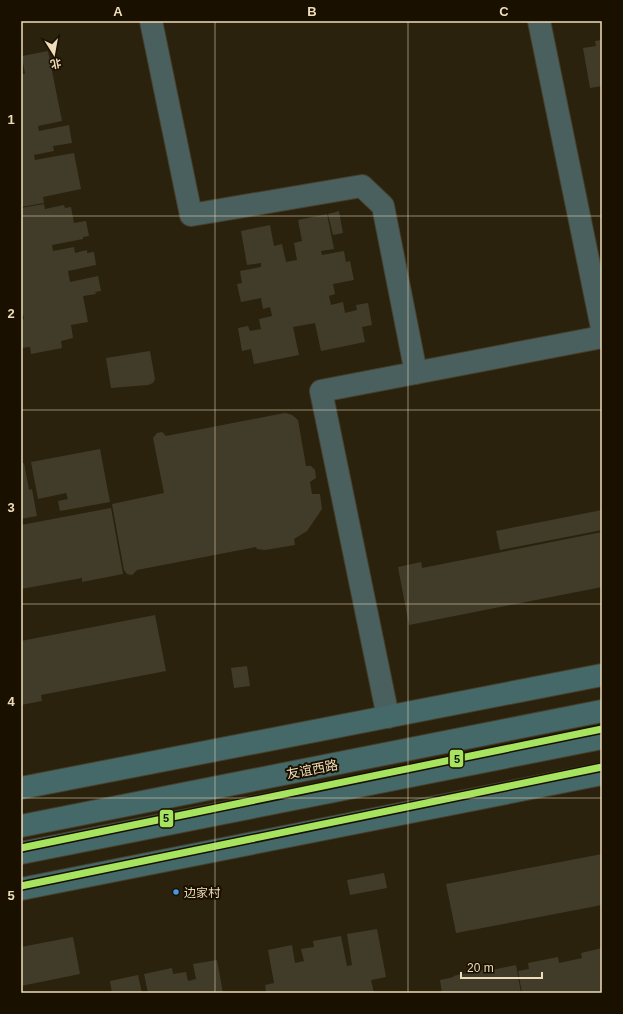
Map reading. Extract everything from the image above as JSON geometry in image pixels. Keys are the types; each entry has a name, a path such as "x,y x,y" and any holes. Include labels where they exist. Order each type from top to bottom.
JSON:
{"street":[{"path":"151,21 191,215 362,186 383,206 416,373"},
{"path":"539,21 602,328"},
{"path":"388,717 321,390 602,337"},
{"path":"21,788 602,675"},
{"name":"友谊西路","path":"21,826 602,711"},
{"name":"友谊西路","path":"21,852 602,738"},
{"path":"21,889 602,774"}],"building":[{"path":"602,40 602,86 590,88 583,48 596,46 595,41"},
{"path":"48,51 62,121 38,126 39,131 69,125 72,143 53,146 54,151 34,155 35,160 74,153 81,189 43,197 44,203 21,207 21,74 25,74 22,56"},
{"path":"44,204 45,209 64,205 65,208 71,207 74,223 86,221 89,236 83,237 83,239 52,245 53,251 74,247 75,253 87,250 87,253 94,252 96,265 68,271 70,282 98,276 101,291 95,292 96,294 83,296 88,322 71,325 73,338 61,341 62,348 31,354 30,347 21,348 21,320 24,319 23,314 21,314 21,208"},
{"path":"339,211 343,233 333,235 328,214"},
{"path":"327,214 334,249 321,251 322,255 344,251 346,262 350,261 354,280 333,284 335,294 329,296 331,305 343,302 345,313 357,310 356,305 368,303 372,325 362,327 365,342 321,351 315,323 293,327 299,355 254,364 251,349 242,351 238,328 248,326 250,331 261,329 259,319 272,316 270,307 263,309 261,298 241,302 237,284 242,283 240,271 261,267 261,263 247,265 241,231 270,225 274,246 282,244 286,262 297,260 294,243 302,241 298,220"},
{"path":"150,351 155,379 153,383 148,385 111,388 106,358"},
{"path":"285,413 292,415 298,420 306,466 311,466 315,470 316,478 310,482 312,494 320,494 322,509 307,531 294,539 295,545 265,550 257,549 256,547 137,570 132,575 127,574 124,570 112,504 164,493 153,438 157,433 162,432 166,436"},
{"path":"100,449 110,502 60,511 58,501 68,499 66,493 38,499 31,462"},
{"path":"24,463 29,490 32,489 37,516 21,519 21,464"},
{"path":"111,508 123,574 82,582 82,578 21,589 21,525"},
{"path":"602,510 602,530 500,550 496,531"},
{"path":"602,532 602,587 409,625 398,567 421,562 422,568"},
{"path":"155,615 166,671 41,695 42,701 21,705 21,641"},
{"path":"247,666 250,686 234,688 231,668"},
{"path":"602,854 602,905 456,933 446,884"},
{"path":"384,873 387,888 350,895 347,880"},
{"path":"377,929 386,977 371,980 374,993 266,993 265,985 274,983 268,950 292,945 295,963 304,961 301,949 314,947 313,941 341,936 347,966 352,965 347,934"},
{"path":"73,937 80,974 21,986 21,947"},
{"path":"602,948 602,993 522,993 518,971 529,969 528,963 558,957 559,963 582,958 581,953"},
{"path":"217,960 223,993 148,993 144,974 172,968 173,974 186,972 188,981 196,979 193,964"},
{"path":"516,965 521,993 442,993 440,980 487,969 487,971"},
{"path":"138,975 142,993 112,993 110,981"}],"transit line":[{"name":"5","path":"21,848 602,729"},
{"name":"5","path":"21,886 602,767"}],"place":[{"name":"边家村","path":"176,892"}]}
